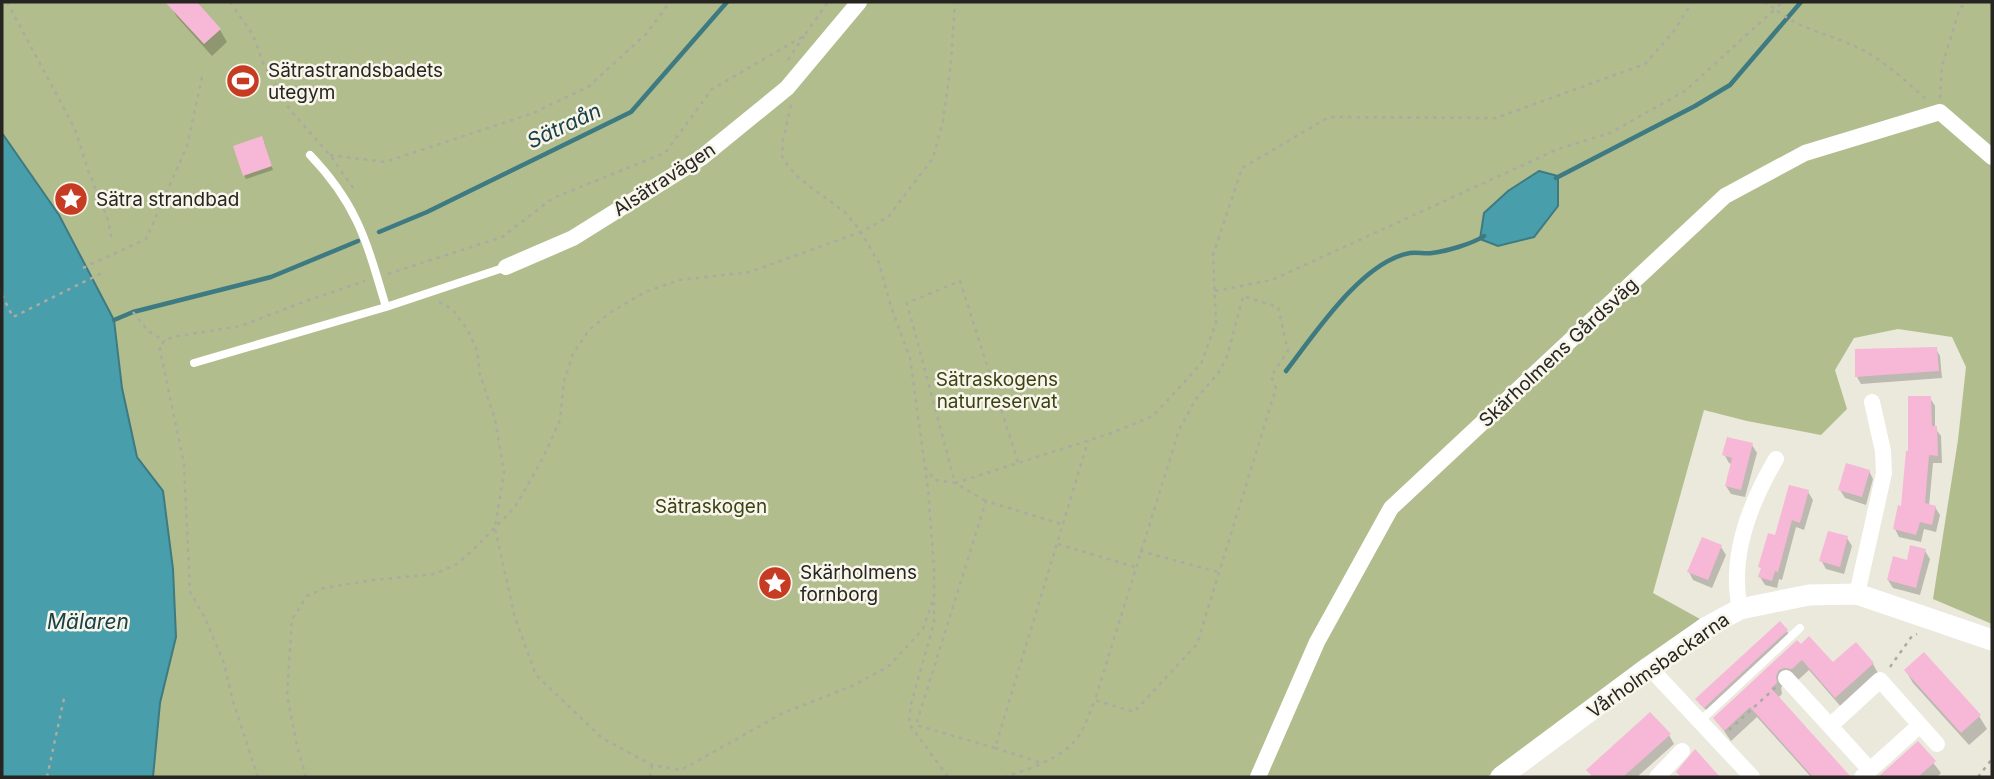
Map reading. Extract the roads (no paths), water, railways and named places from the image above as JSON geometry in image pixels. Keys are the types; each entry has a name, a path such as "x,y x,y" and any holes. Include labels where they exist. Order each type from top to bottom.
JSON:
{"street":[{"name":"Alsätravägen","path":"506,267 573,238 701,158 787,88 859,2"},
{"name":"Skärholmens Gårdsväg","path":"1258,777 1317,642 1391,508 1725,196 1805,153 1940,112 1992,156"},
{"path":"1857,594 1884,473 1883,451 1872,402"},
{"path":"1740,609 1736,589 1737,561 1759,488 1776,459"},
{"name":"Vårholmsbackarna","path":"1501,777 1705,628 1740,609 1809,595 1857,594 1992,639"},
{"path":"1650,667 1752,777"},
{"path":"1786,678 1830,726 1866,774 1920,725"},
{"path":"1830,726 1880,680 1937,744"},
{"path":"1657,777 1682,751"}],"lane":[{"path":"310,155 339,187 348,202 381,277 386,307"},
{"path":"194,363 386,307 506,267"},
{"path":"1700,721 1800,628"}],"water":[{"name":"Mälaren","path":"2,133 59,215 114,320 122,388 137,457 163,491 173,569 176,637 160,703 153,777 2,777"},
{"path":"1539,171 1558,176 1558,206 1534,237 1498,246 1480,239 1484,213 1508,191"}],"waterway":[{"name":"Sätraån","path":"379,232 427,212 631,112 727,2"},
{"path":"1556,178 1730,85 1801,2"},
{"path":"1286,371 1340,302 1374,270 1392,259 1410,253 1445,251 1484,236"},
{"name":"Sätraån","path":"114,320 133,312 271,277 358,241"}],"place":[{"name":"Sätrastrandsbadets utegym","path":"243,81"},
{"name":"Sätra strandbad","path":"71,199"},
{"name":"Skärholmens fornborg","path":"775,583"}],"park label":[{"name":"Sätraskogens naturreservat","path":"997,390"},
{"name":"Sätraskogen","path":"711,506"}]}
